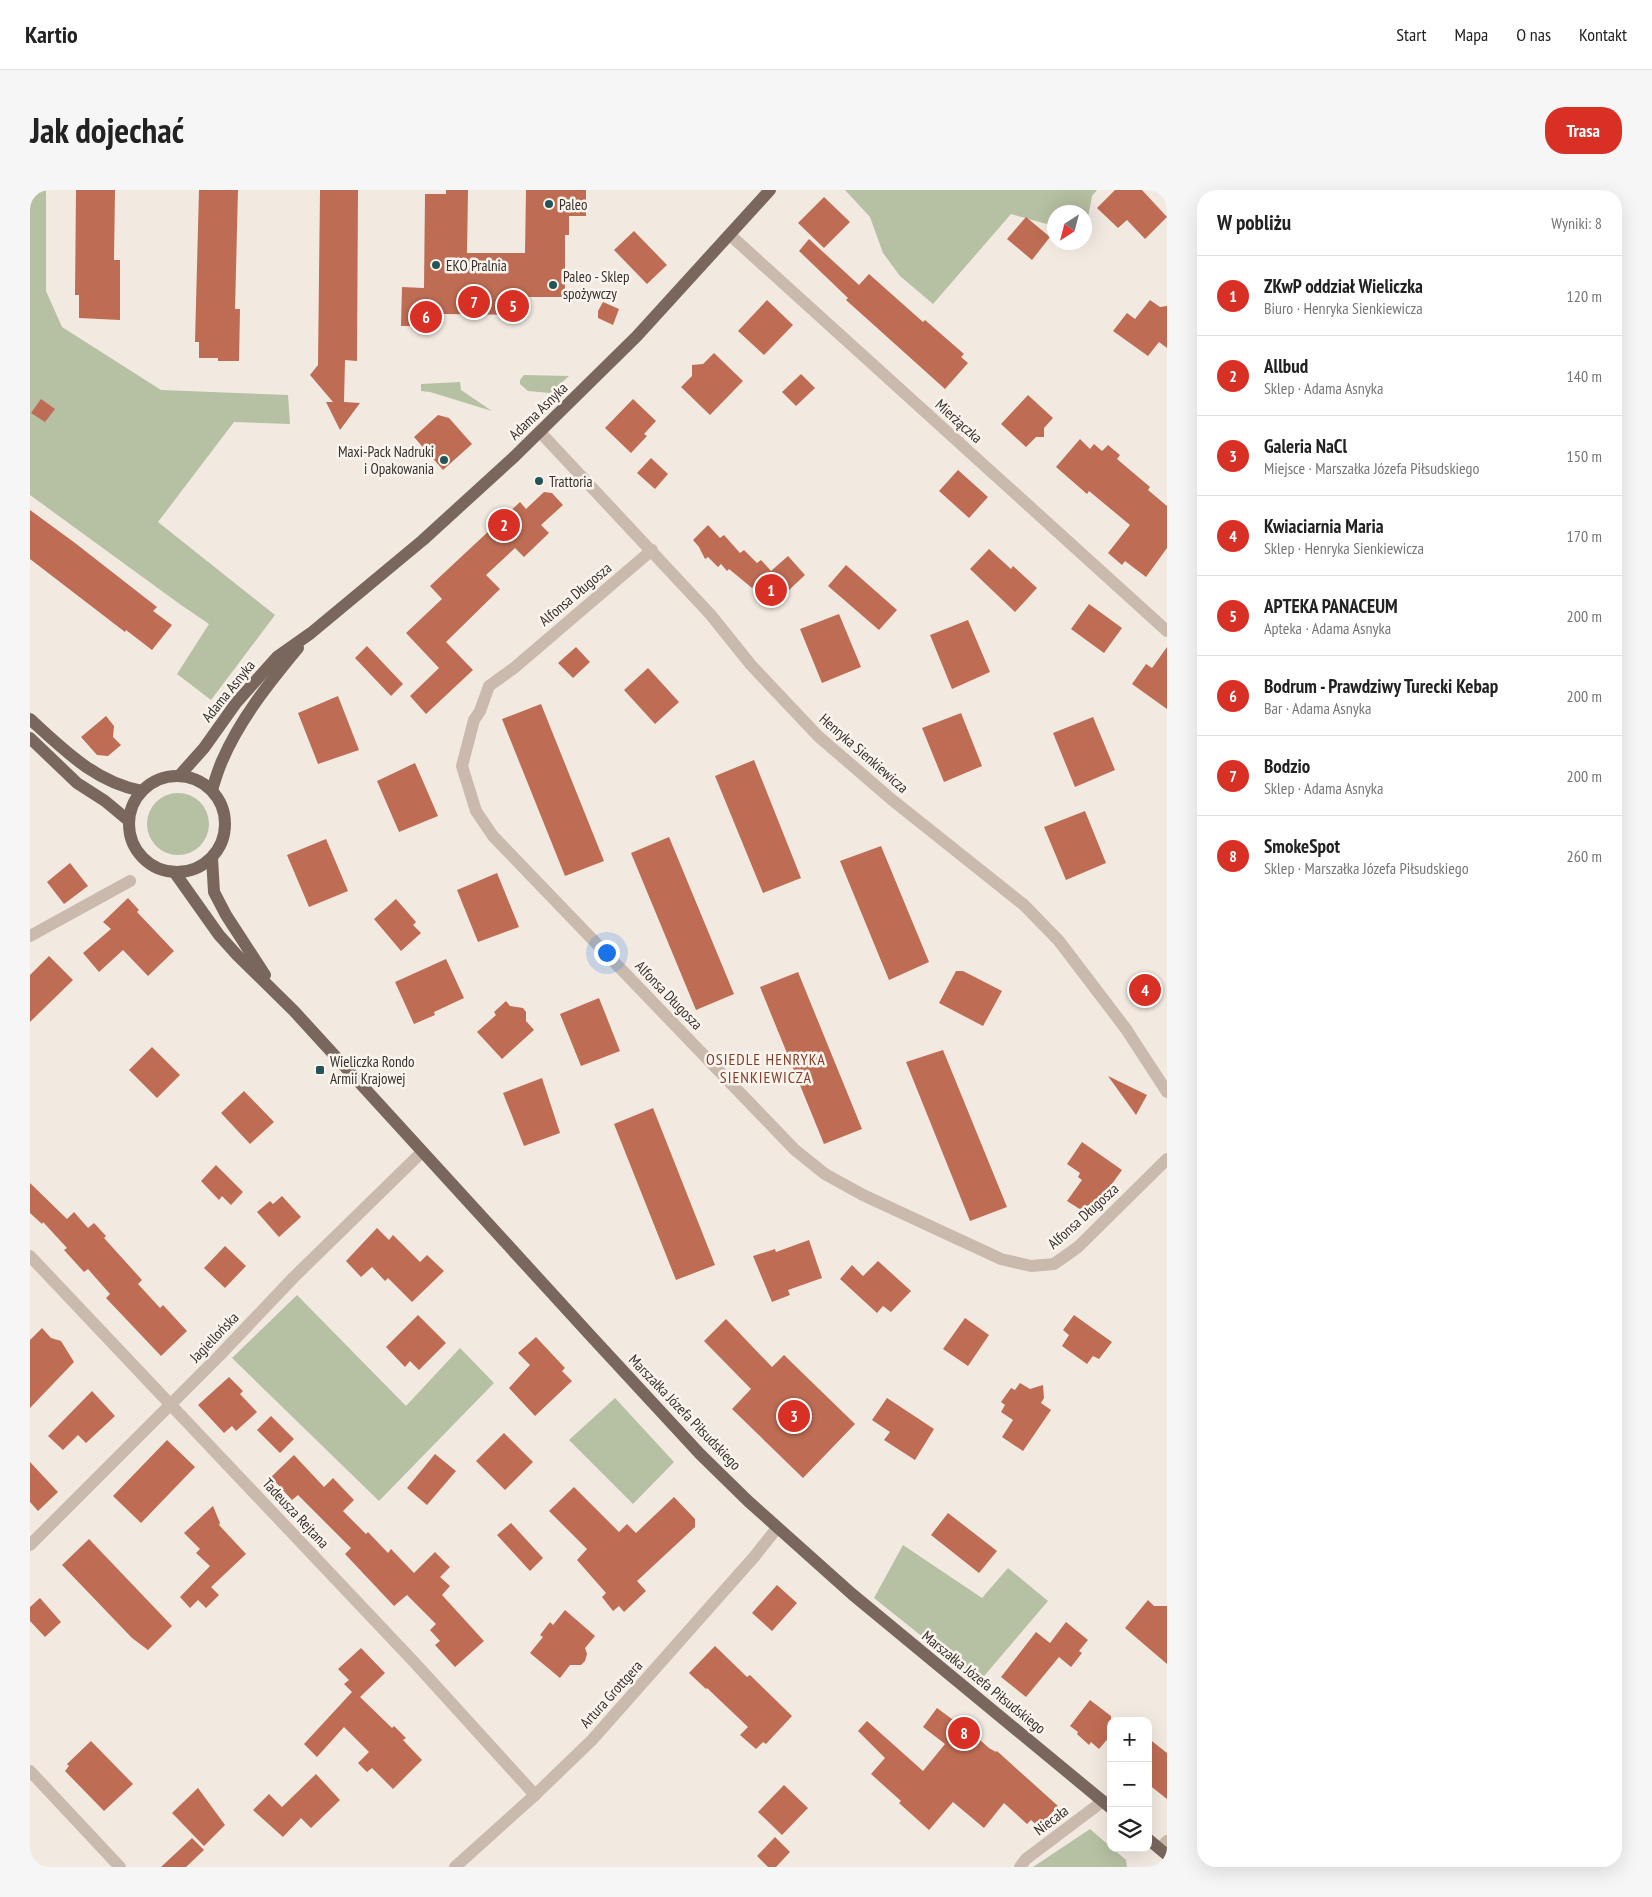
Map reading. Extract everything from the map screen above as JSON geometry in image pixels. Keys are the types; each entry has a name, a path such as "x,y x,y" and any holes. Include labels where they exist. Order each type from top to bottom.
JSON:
{"main road":[{"name":"Adama Asnyka","path":"179,776 204,748 254,681 277,657 309,634 423,540 540,432 637,336 770,190"},
{"name":"Adama Asnyka","path":"212,790 222,760 246,716 272,679 309,634"},
{"path":"30,719 69,755 92,771 125,788 142,791"},
{"path":"30,738 77,783 129,821"},
{"path":"179,776 191,778 212,790 220,800 226,824 222,843 212,858 201,867 188,872 175,873 160,869 146,862 136,850 130,836 129,821 131,810 142,791 153,782 165,777 179,776"},
{"name":"Marszałka Józefa Piłsudskiego","path":"212,858 214,892 226,915 279,996"},
{"name":"Marszałka Józefa Piłsudskiego","path":"175,873 219,935 237,955 279,996 688,1441 777,1528 852,1594 1107,1804"},
{"path":"1152,1841 1165,1848"}],"street":[{"name":"Mierżączka","path":"730,235 1167,630"},
{"name":"Henryka Sienkiewicza","path":"540,432 652,550 710,614 752,665 818,736 892,799 1024,905 1059,940 1126,1029 1167,1092"},
{"name":"Alfonsa Długosza","path":"652,550 514,668 489,686 480,711 474,720 462,766 476,811 493,836 795,1150 825,1174 863,1195 1001,1259 1031,1266 1054,1264 1097,1230 1167,1159"},
{"path":"30,936 130,881"},
{"name":"Jagiellońska","path":"30,1545 219,1356 306,1264 422,1152"},
{"name":"Tadeusza Rejtana","path":"30,1256 466,1718 535,1795"},
{"name":"Artura Grottgera","path":"455,1867 535,1795 592,1740 752,1559 777,1528"},
{"path":"30,1771 120,1867"},
{"name":"Niecała","path":"1020,1867 1026,1859 1107,1804"}],"green space":[{"path":"30,190 46,190 46,291 62,327 161,390 288,395 290,424 234,422 158,522 275,615 211,700 177,674 209,624 30,495"},
{"path":"845,190 1097,190 1092,196 1090,205 1047,205 1047,224 1011,214 933,304 900,276 883,253 870,217"},
{"path":"524,375 569,376 550,393 528,391 520,384 520,380"},
{"path":"460,382 461,390 492,411 421,391 421,384"},
{"path":"178,793 190,796 200,802 206,812 209,824 206,836 200,846 190,852 178,855 166,852 156,846 150,836 147,824 150,812 156,802 166,796"},
{"path":"297,1295 406,1406 460,1348 494,1383 379,1501 232,1358"},
{"path":"615,1398 674,1462 633,1504 569,1440"},
{"path":"903,1545 982,1598 1008,1568 1048,1601 979,1682 874,1598"},
{"path":"1090,1829 1107,1844 1107,1852 1117,1852 1126,1860 1127,1867 1033,1867"}],"building":[{"path":"76,190 115,190 114,260 120,260 120,320 79,318 79,295 75,295"},
{"path":"199,190 238,190 235,309 240,309 239,361 218,361 218,358 199,358 199,342 195,342"},
{"path":"320,190 358,190 357,361 345,360 344,402 360,403 340,430 326,402 333,402 310,375 318,365"},
{"path":"446,190 468,190 467,253 525,253 526,190 586,190 586,216 569,216 569,235 565,235 565,297 524,297 524,315 443,314 440,326 401,326 402,287 424,288 425,194 446,194"},
{"path":"1115,190 1142,190 1167,217 1145,239 1127,220 1118,228 1097,208"},
{"path":"824,197 850,222 824,248 798,223"},
{"path":"1026,217 1047,234 1047,241 1032,260 1007,239"},
{"path":"634,231 667,265 647,284 614,250"},
{"path":"809,239 859,285 869,274 923,322 925,320 964,354 961,357 968,363 945,389 846,300 848,298 799,251"},
{"path":"767,300 793,325 764,355 738,331"},
{"path":"1150,300 1160,307 1167,306 1167,348 1159,342 1148,356 1113,331 1127,313 1135,319"},
{"path":"603,302 619,309 613,325 598,318 598,311"},
{"path":"714,353 743,381 710,415 681,387 692,376 692,365 703,364"},
{"path":"801,374 815,388 796,406 782,392"},
{"path":"1028,395 1053,418 1044,428 1044,437 1036,437 1026,447 1001,424"},
{"path":"41,399 55,409 45,422 31,413"},
{"path":"633,399 656,421 644,434 647,436 631,453 605,428"},
{"path":"438,415 449,418 472,444 443,470 414,437"},
{"path":"1080,439 1090,449 1094,444 1102,451 1108,445 1120,455 1117,459 1150,487 1148,490 1167,506 1167,548 1146,577 1125,561 1122,565 1108,553 1130,525 1089,491 1087,494 1056,467"},
{"path":"651,458 668,474 655,489 637,473"},
{"path":"958,470 988,497 969,518 939,491"},
{"path":"544,492 552,493 563,505 541,525 549,533 524,557 515,548 486,575 500,589 446,642 473,670 426,714 410,696 439,668 406,633 442,599 430,586 520,502 526,509"},
{"path":"30,510 157,607 153,611 172,625 152,650 126,630 125,632 30,559"},
{"path":"708,525 720,538 724,535 740,553 744,550 757,563 761,560 771,571 788,556 805,575 773,605 754,585 752,588 729,569 727,571 721,564 718,567 708,557 705,559 693,540"},
{"path":"989,549 1011,569 1013,566 1037,588 1015,612 970,569"},
{"path":"846,565 897,610 879,630 828,586"},
{"path":"1089,604 1122,628 1104,653 1071,629"},
{"path":"839,614 861,667 822,683 800,629"},
{"path":"968,620 990,672 952,689 930,635"},
{"path":"367,646 403,684 391,696 355,658"},
{"path":"576,647 590,662 573,678 558,663"},
{"path":"1167,647 1167,709 1132,684 1146,664 1152,668"},
{"path":"648,668 679,702 655,724 624,690"},
{"path":"338,696 359,750 318,764 298,713"},
{"path":"541,704 604,861 565,876 502,719"},
{"path":"961,713 982,766 944,782 922,728"},
{"path":"106,716 114,726 113,737 121,745 108,756 97,755 81,737"},
{"path":"1093,717 1115,770 1075,787 1053,733"},
{"path":"754,760 801,878 763,893 715,776"},
{"path":"415,763 438,816 399,832 377,781"},
{"path":"1085,811 1106,863 1066,880 1044,827"},
{"path":"669,837 734,994 696,1010 631,853"},
{"path":"326,839 348,891 309,907 287,855"},
{"path":"881,846 929,962 889,980 840,861"},
{"path":"70,863 88,886 64,904 47,882"},
{"path":"497,873 519,927 478,942 457,890"},
{"path":"128,898 139,910 137,912 174,951 148,976 123,950 99,972 83,953 111,929 103,922"},
{"path":"396,899 416,922 413,925 421,933 401,951 374,919"},
{"path":"49,956 73,980 30,1022 30,975"},
{"path":"446,959 464,998 434,1012 435,1015 414,1024 395,982"},
{"path":"956,971 963,971 1002,991 983,1026 939,1003"},
{"path":"798,972 862,1129 824,1144 760,987"},
{"path":"599,998 620,1051 581,1066 560,1014"},
{"path":"506,1001 510,1006 523,1008 526,1012 526,1021 534,1030 502,1059 477,1032 496,1015 494,1012"},
{"path":"152,1047 180,1075 157,1098 129,1070"},
{"path":"943,1050 1007,1207 970,1221 906,1062"},
{"path":"1108,1076 1147,1095 1136,1115"},
{"path":"542,1078 560,1133 524,1146 503,1093"},
{"path":"244,1091 274,1122 250,1144 221,1113"},
{"path":"653,1108 715,1265 676,1280 614,1124"},
{"path":"1082,1142 1122,1170 1104,1195 1086,1213 1067,1201 1082,1180 1078,1177 1080,1173 1067,1164"},
{"path":"216,1165 243,1192 231,1205 222,1196 219,1200 201,1181"},
{"path":"30,1183 67,1219 74,1212 88,1228 94,1223 106,1236 104,1238 142,1280 138,1284 160,1308 163,1305 187,1331 161,1356 106,1298 110,1294 88,1269 84,1272 64,1250 67,1248 43,1222 42,1224 30,1213"},
{"path":"282,1196 301,1217 279,1237 257,1212 270,1201 273,1204"},
{"path":"377,1228 389,1240 393,1235 420,1262 427,1255 444,1271 412,1302 388,1278 385,1281 372,1267 361,1277 346,1261"},
{"path":"809,1240 822,1278 788,1290 790,1295 772,1302 753,1256 775,1249 776,1252"},
{"path":"225,1246 246,1266 225,1288 204,1268"},
{"path":"878,1261 911,1291 891,1312 883,1306 877,1313 840,1279 852,1265 863,1276"},
{"path":"418,1315 446,1343 419,1370 410,1361 405,1367 386,1347"},
{"path":"1074,1315 1112,1342 1099,1359 1093,1356 1087,1364 1062,1346 1069,1335 1063,1330"},
{"path":"965,1318 989,1335 968,1366 943,1349"},
{"path":"726,1319 772,1367 784,1355 855,1424 803,1478 732,1409 751,1389 704,1341"},
{"path":"42,1328 51,1338 61,1341 74,1362 30,1408 30,1340"},
{"path":"536,1337 565,1368 562,1371 572,1381 535,1416 509,1388 530,1365 518,1353"},
{"path":"229,1377 243,1391 240,1394 257,1412 236,1431 232,1426 224,1433 198,1405"},
{"path":"1020,1383 1030,1389 1043,1385 1044,1398 1041,1403 1051,1410 1023,1451 1002,1437 1013,1420 1001,1412 1005,1405 1001,1402 1011,1388 1015,1390"},
{"path":"92,1391 115,1416 86,1443 78,1435 63,1450 48,1436"},
{"path":"887,1398 934,1429 915,1460 884,1440 890,1432 872,1420"},
{"path":"271,1416 294,1439 280,1453 257,1430"},
{"path":"504,1433 533,1462 505,1490 476,1461"},
{"path":"167,1440 195,1467 141,1523 113,1496"},
{"path":"435,1454 456,1471 427,1505 407,1488"},
{"path":"294,1455 324,1487 333,1478 354,1500 343,1511 366,1534 368,1532 388,1553 391,1549 414,1573 435,1552 450,1567 440,1577 450,1586 442,1595 484,1641 455,1667 435,1645 440,1641 430,1630 436,1624 407,1595 394,1606 345,1554 351,1548 298,1495 292,1500 271,1477"},
{"path":"30,1462 58,1492 38,1511 30,1502"},
{"path":"574,1487 619,1532 627,1524 636,1533 674,1497 695,1519 695,1527 637,1581 646,1591 624,1612 619,1606 613,1611 602,1597 606,1593 577,1560 587,1549 549,1511"},
{"path":"213,1506 220,1523 219,1525 246,1554 211,1587 219,1595 206,1608 198,1600 190,1608 180,1597 210,1566 196,1553 200,1549 184,1533"},
{"path":"948,1513 997,1551 979,1573 931,1535"},
{"path":"511,1523 543,1558 530,1571 497,1535"},
{"path":"89,1539 172,1626 148,1650 132,1638 62,1565"},
{"path":"777,1585 797,1603 772,1631 752,1613"},
{"path":"40,1598 61,1622 45,1637 30,1621 30,1607"},
{"path":"1148,1600 1154,1606 1167,1606 1167,1664 1125,1628"},
{"path":"565,1610 595,1636 585,1648 587,1654 585,1661 581,1665 570,1665 560,1678 530,1653 543,1637 540,1635 550,1622 553,1625"},
{"path":"1066,1622 1088,1640 1079,1651 1082,1653 1071,1667 1059,1657 1026,1697 1001,1677 1036,1632 1050,1643"},
{"path":"715,1646 747,1677 750,1675 792,1716 766,1744 763,1742 756,1749 740,1735 748,1727 689,1673"},
{"path":"361,1648 385,1673 360,1697 392,1728 394,1726 406,1738 403,1740 422,1760 393,1789 372,1768 367,1772 358,1763 369,1752 344,1727 317,1757 304,1744 352,1692 344,1684 349,1680 338,1669"},
{"path":"1090,1700 1111,1716 1107,1717 1107,1740 1099,1749 1091,1742 1089,1745 1070,1726"},
{"path":"937,1708 960,1725 961,1723 989,1748 997,1751 1058,1806 1039,1827 1031,1820 1027,1824 1004,1803 984,1828 953,1802 929,1830 871,1774 885,1758 858,1731 867,1721 923,1771 945,1744 923,1727"},
{"path":"91,1741 133,1784 104,1811 65,1771 69,1766 67,1764"},
{"path":"1152,1741 1167,1753 1167,1799 1152,1787"},
{"path":"316,1774 340,1800 311,1828 301,1818 283,1837 253,1810 269,1794 282,1807"},
{"path":"784,1785 808,1808 782,1835 758,1812"},
{"path":"198,1788 225,1825 204,1846 172,1813"},
{"path":"775,1837 790,1852 776,1867 768,1867 757,1856"},
{"path":"192,1838 204,1850 186,1867 161,1867"}],"place":[{"name":"Paleo","path":"549,204"},
{"name":"EKO Pralnia","path":"436,265"},
{"name":"Paleo - Sklep spożywczy","path":"553,285"},
{"name":"Bodzio","path":"474,302"},
{"name":"APTEKA PANACEUM","path":"513,306"},
{"name":"Bodrum - Prawdziwy Turecki Kebap","path":"426,317"},
{"name":"Maxi-Pack Nadruki i Opakowania","path":"444,460"},
{"name":"Trattoria","path":"539,481"},
{"name":"Allbud","path":"504,525"},
{"name":"ZKwP oddział Wieliczka","path":"771,590"},
{"name":"Kwiaciarnia Maria","path":"1145,990"},
{"name":"Wieliczka Rondo Armii Krajowej","path":"320,1070"},
{"name":"Galeria NaCl","path":"794,1416"},
{"name":"SmokeSpot","path":"964,1733"}],"district":[{"name":"OSIEDLE HENRYKA SIENKIEWICZA","path":"766,1068"}]}
